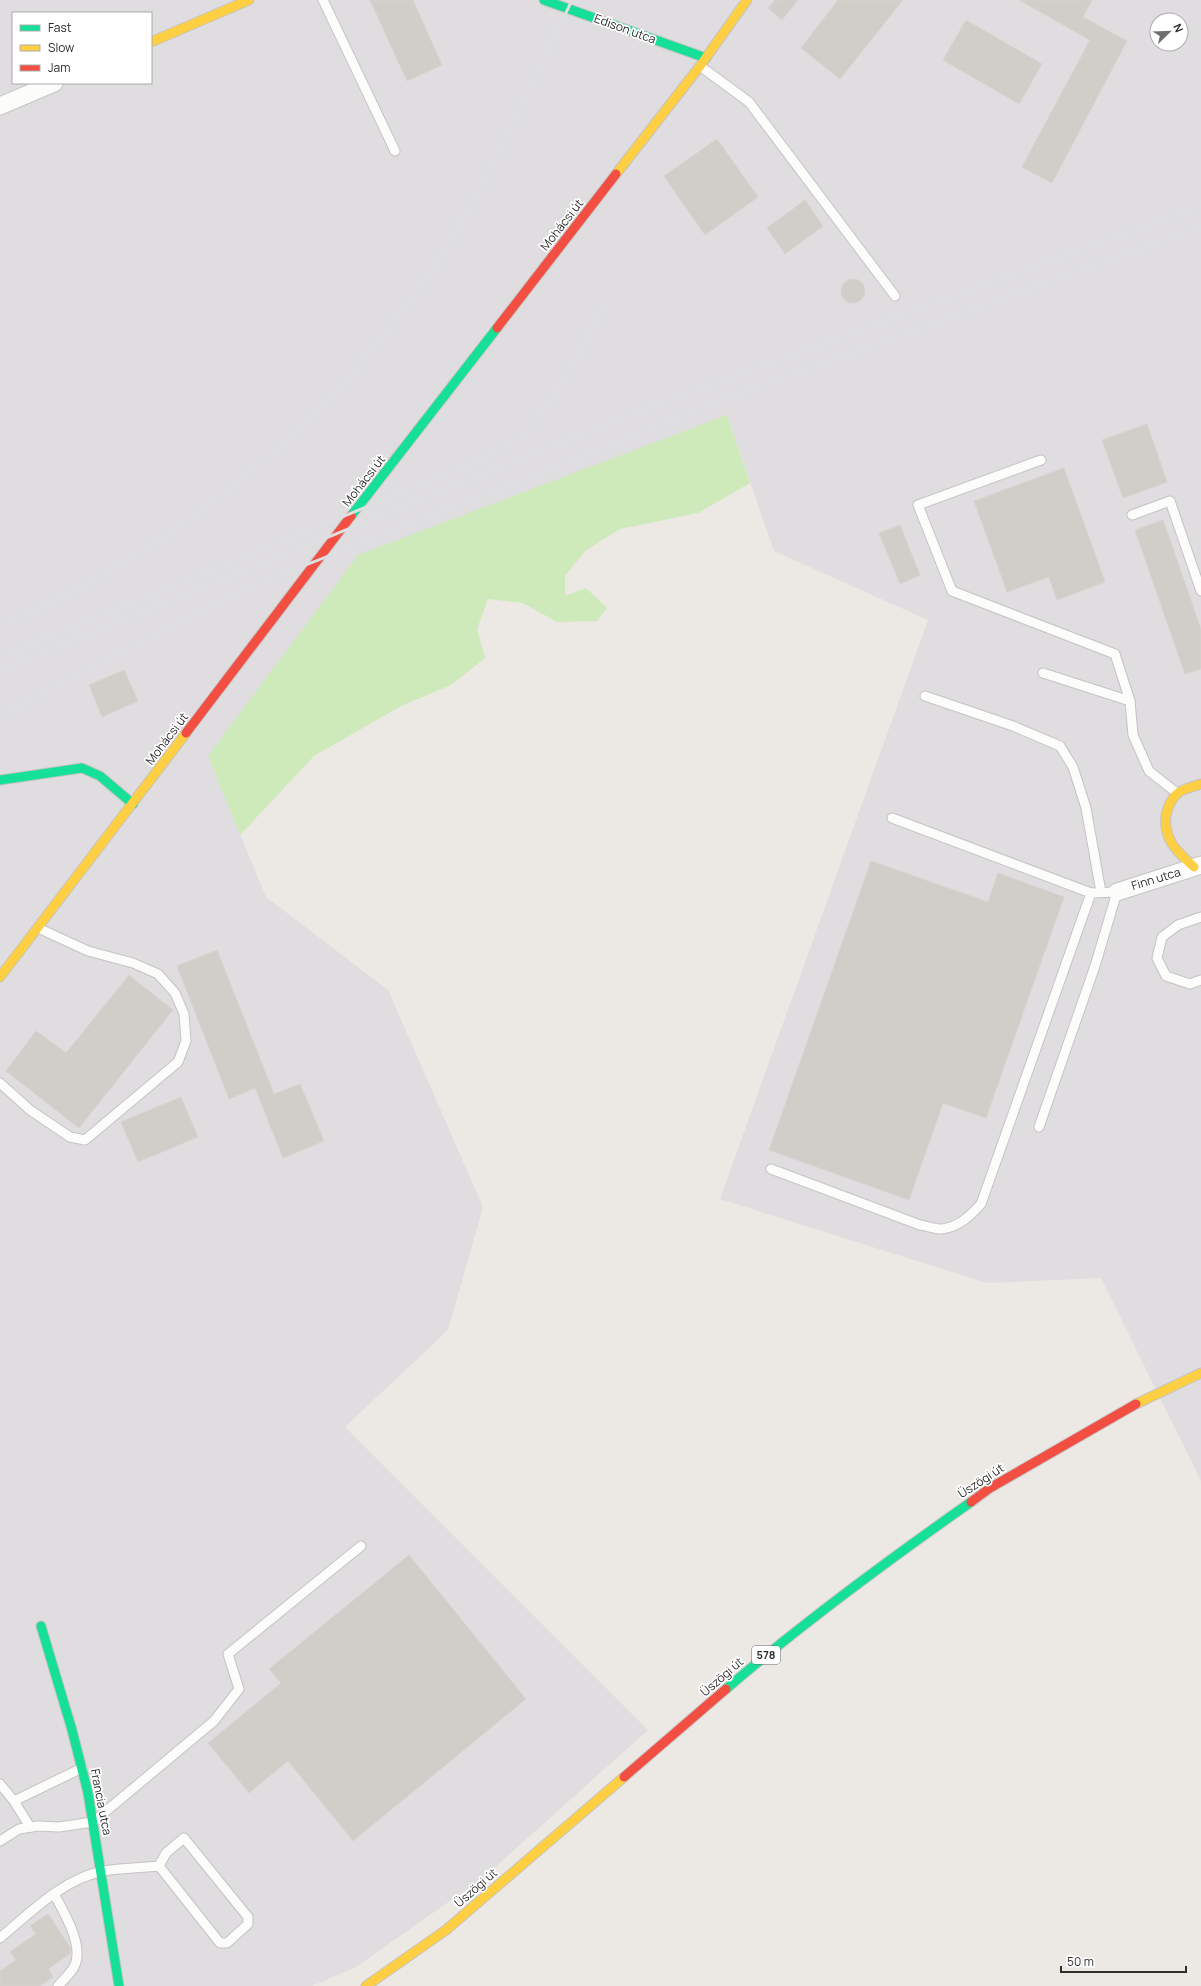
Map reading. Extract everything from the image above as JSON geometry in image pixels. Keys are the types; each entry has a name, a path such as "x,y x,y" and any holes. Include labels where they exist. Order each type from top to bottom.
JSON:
{"main road":[{"path":"152,42 249,0"},
{"name":"Edison utca","path":"544,0 706,58"},
{"name":"Mohácsi út","path":"0,977 355,511 700,66 747,0"},
{"path":"0,780 82,768 100,776 133,804"},
{"path":"1177,793 1201,784"},
{"name":"Finn utca","path":"1177,793 1168,805 1164,825 1169,841 1178,853 1198,866"},
{"name":"Üszögi út","path":"366,1986 446,1930 756,1663 872,1572 990,1488 1137,1404 1201,1373"},
{"name":"Francia utca","path":"41,1626 82,1768 102,1872 119,1986"}],"street":[{"path":"0,106 52,84"},
{"name":"Finn utca","path":"1109,892 1198,866"}],"lane":[{"path":"323,0 395,151"},
{"path":"700,66 750,102 895,296"},
{"path":"1041,460 918,505 952,592 1115,654 1130,701 1133,735 1149,771 1177,793"},
{"path":"1132,515 1170,501 1201,591"},
{"path":"1043,673 1130,701"},
{"path":"925,696 1013,726 1060,746 1073,767 1109,892 1095,966 1039,1127"},
{"path":"892,818 1091,893 1109,892"},
{"path":"770,1170 920,1225 942,1229 959,1223 970,1216 981,1204 1091,893"},
{"path":"1201,917 1178,925 1162,937 1157,958 1166,976 1190,984 1201,980"},
{"path":"0,1083 30,1110 70,1137 85,1140 178,1062 186,1041 184,1014 175,993 158,974 133,963 88,951 38,928"},
{"path":"0,1841 19,1828 38,1826 59,1827 93,1822 214,1721 239,1688 228,1654 361,1546"},
{"path":"14,1801 82,1768"},
{"path":"0,1784 14,1801 30,1827"},
{"path":"184,1838 248,1917 248,1924 227,1943 220,1943 158,1866 166,1852 184,1838"},
{"path":"0,1938 54,1894 76,1880 102,1872 158,1866"},
{"path":"54,1894 74,1934 76,1952 74,1967 58,1986"}],"shaded area":[{"path":"0,0 1201,0 1201,1481 1101,1278 987,1283 720,1199 928,620 774,551 727,415 208,756 266,897 388,990 483,1207 448,1330 345,1427 648,1730 484,1877 356,1967 312,1986 0,1986"}],"green space":[{"path":"727,415 750,483 698,513 620,529 585,551 565,576 565,596 586,588 607,608 597,621 557,622 523,603 488,599 477,629 485,658 451,685 401,706 314,756 240,835 208,756 358,555"}],"building":[{"path":"370,0 413,0 442,65 407,81"},
{"path":"775,0 798,0 782,20 768,8"},
{"path":"838,0 903,0 840,79 801,48"},
{"path":"1019,0 1092,0 1083,17 1127,41 1052,183 1022,167 1090,40"},
{"path":"966,20 1042,64 1019,104 943,60"},
{"path":"717,139 758,197 705,235 664,176"},
{"path":"805,200 823,226 785,254 767,228"},
{"path":"853,279 861,283 865,291 861,299 853,303 845,299 841,291 845,283"},
{"path":"1147,424 1167,482 1123,498 1102,440"},
{"path":"1064,468 1105,582 1057,600 1049,577 1007,592 974,501"},
{"path":"1163,520 1201,629 1201,669 1185,674 1135,530"},
{"path":"900,525 920,575 900,584 879,533"},
{"path":"124,670 138,701 102,717 89,685"},
{"path":"871,861 988,902 998,873 1064,897 986,1118 943,1103 909,1200 769,1150"},
{"path":"217,950 274,1094 300,1084 324,1141 283,1158 255,1088 229,1099 177,966"},
{"path":"129,975 173,1010 79,1128 6,1071 36,1031 66,1053"},
{"path":"181,1097 198,1137 138,1162 121,1122"},
{"path":"409,1555 526,1699 353,1841 288,1761 249,1793 208,1743 281,1683 269,1669"},
{"path":"48,1914 70,1947 71,1953 48,1969 53,1977 40,1986 0,1986 0,1971 16,1960 10,1952 36,1934 30,1926"}],"railway":[{"path":"0,626 66,595 129,560 189,520 246,476 300,428 350,376 396,320 438,261 459,227 496,157 572,0"},
{"path":"0,670 647,408 1201,206"},
{"path":"0,715 247,588 635,436 699,408 1201,227"},
{"path":"0,657 481,460 520,437 551,403 608,300"}],"traffic: fast":[{"path":"544,0 706,58"},
{"path":"351,516 497,328"},
{"path":"0,780 82,768 100,776 133,804"},
{"path":"726,1689 755,1664 846,1592 971,1502"},
{"path":"41,1626 72,1730 88,1793 119,1986"}],"traffic: slow":[{"path":"152,42 249,0"},
{"path":"616,174 700,66 747,0"},
{"path":"0,977 186,733"},
{"path":"1194,867 1172,844 1167,831 1166,815 1173,797 1180,791 1201,784"},
{"path":"1136,1404 1201,1373"},
{"path":"366,1986 446,1930 624,1777"}],"traffic: jam":[{"path":"497,328 616,174"},
{"path":"186,733 351,516"},
{"path":"971,1502 990,1488 1136,1404"},
{"path":"624,1777 726,1689"}]}
